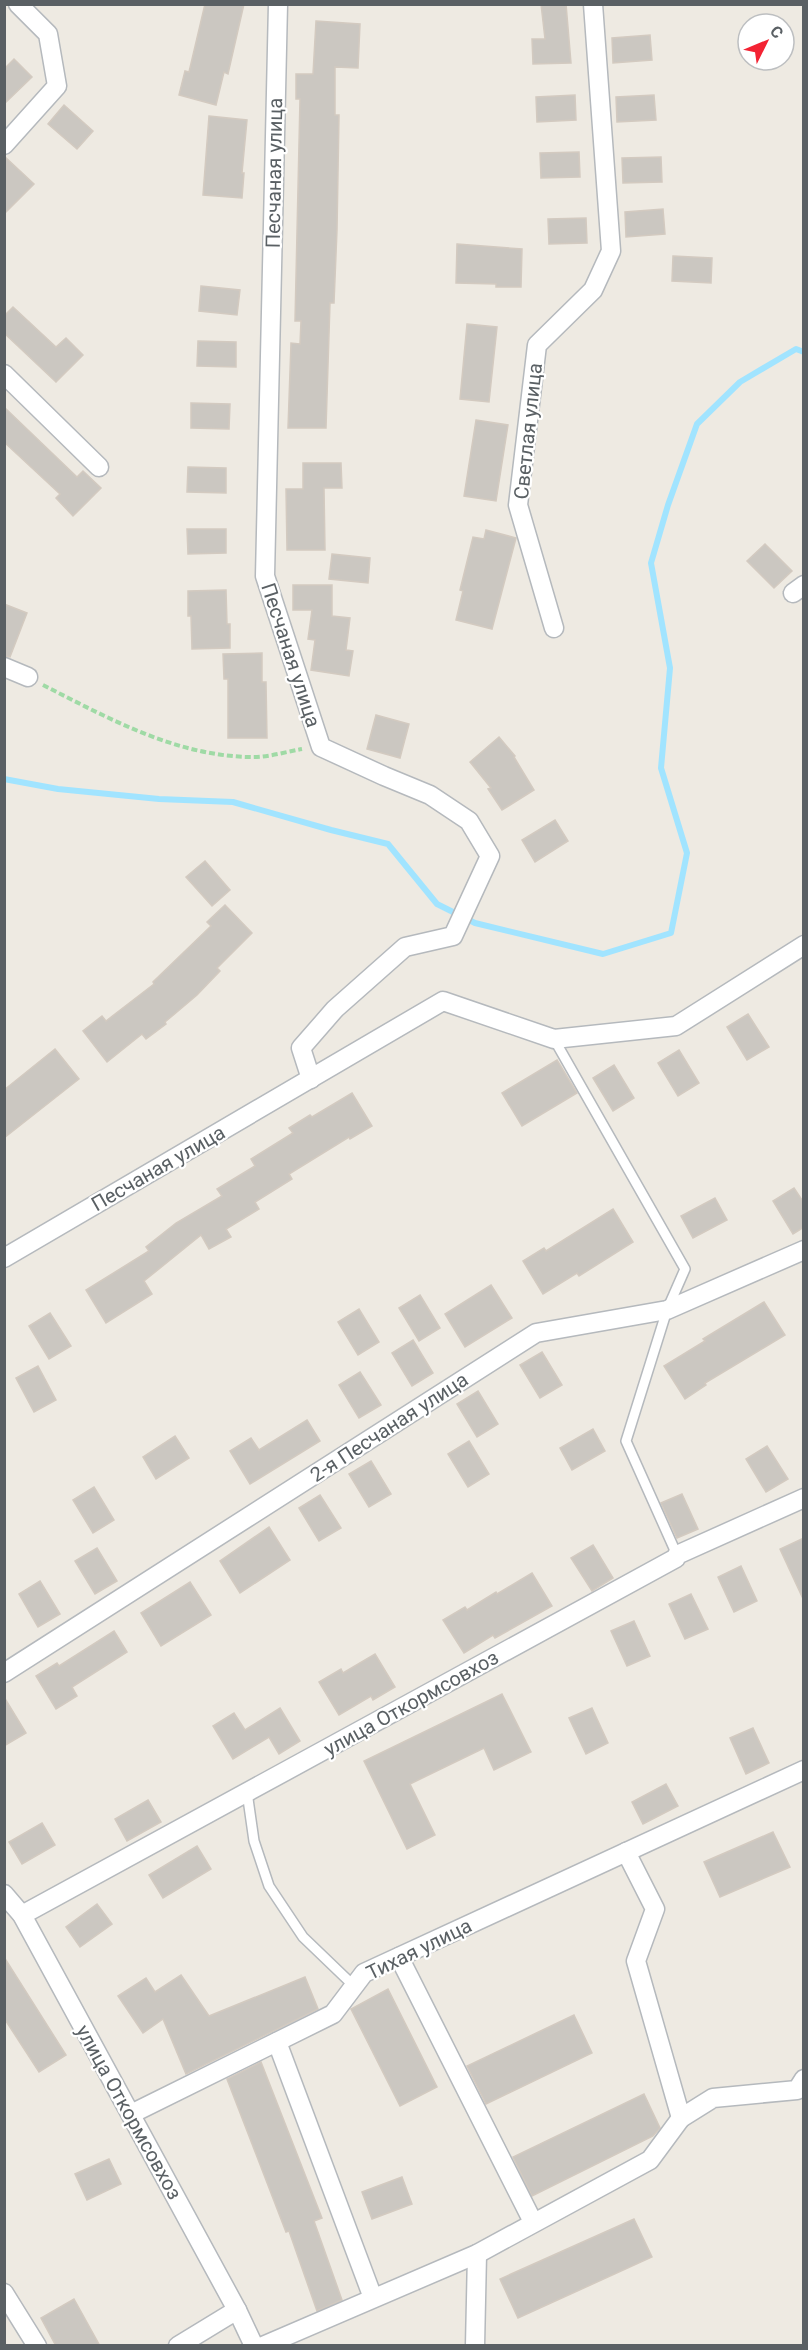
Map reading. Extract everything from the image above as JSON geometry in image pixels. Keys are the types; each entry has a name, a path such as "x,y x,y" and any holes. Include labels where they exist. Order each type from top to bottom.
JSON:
{"street":[{"path":"4,145 57,86 48,34 18,4"},
{"name":"Песчаная улица","path":"278,4 265,576 321,747 430,795 469,821 490,856 453,936 405,947 335,1009 301,1048 310,1079"},
{"name":"Светлая улица","path":"554,628 518,504 537,345 593,290 610,251 593,4"},
{"path":"4,374 99,467"},
{"path":"4,667 28,677"},
{"name":"Песчаная улица","path":"4,1258 443,1001 554,1039 676,1026 804,945"},
{"name":"2-я Песчаная улица","path":"4,1673 536,1333 667,1310 804,1250"},
{"name":"улица Откормсовхоз","path":"22,1915 676,1558 677,1555 804,1498"},
{"name":"Тихая улица","path":"131,2114 333,2014 364,1972 804,1770"},
{"path":"626,1852 655,1910 636,1961 681,2118"},
{"name":"улица Откормсовхоз","path":"4,1894 22,1915 237,2310 254,2346"},
{"path":"399,1957 533,2222"},
{"path":"277,2042 373,2298"},
{"path":"263,2346 477,2254 650,2160 681,2118 713,2098 797,2090 804,2079"},
{"path":"476,2346 477,2254"},
{"path":"4,2294 37,2346"},
{"path":"178,2346 237,2310"}],"lane":[{"path":"554,1039 685,1269 667,1310 626,1442 677,1555"},
{"path":"247,1792 254,1841 270,1886 303,1936 354,1986"}],"path":[{"path":"28,677 144,734 197,751 250,757 321,747"}],"building":[{"path":"205,4 244,4 228,74 224,72 216,105 179,95 185,71 189,72"},
{"path":"541,4 566,4 571,63 533,64 532,39 545,39"},
{"path":"316,21 360,24 358,68 335,67 335,115 339,115 337,230 334,303 330,303 326,428 288,428 291,343 300,344 301,321 295,321 300,99 296,99 296,74 313,74"},
{"path":"650,35 652,60 613,63 612,38"},
{"path":"14,59 32,77 4,104 4,69"},
{"path":"575,95 576,120 537,122 536,97"},
{"path":"654,95 656,120 617,122 616,97"},
{"path":"64,105 93,131 77,149 48,124"},
{"path":"209,116 247,120 242,198 203,195"},
{"path":"579,152 580,177 541,178 540,153"},
{"path":"4,156 34,184 4,214"},
{"path":"661,157 662,182 623,183 622,158"},
{"path":"663,209 665,234 626,237 625,212"},
{"path":"586,218 587,243 549,244 548,219"},
{"path":"457,244 522,249 521,287 456,283"},
{"path":"673,256 712,258 711,283 672,281"},
{"path":"201,286 240,290 237,315 199,311"},
{"path":"13,307 56,347 66,338 83,355 56,382 4,333 4,316"},
{"path":"467,324 497,327 489,402 460,399"},
{"path":"198,341 236,342 236,367 197,366"},
{"path":"191,403 230,404 229,429 191,428"},
{"path":"4,407 77,477 83,471 101,488 73,516 56,498 60,494 4,442"},
{"path":"476,420 508,425 496,501 464,496"},
{"path":"303,463 341,463 342,488 324,488 325,550 287,550 286,489 303,489"},
{"path":"188,467 226,468 226,493 187,492"},
{"path":"187,529 226,529 226,553 188,554"},
{"path":"486,530 516,538 492,629 456,620 463,591 460,590 473,537 484,539"},
{"path":"765,544 792,571 774,588 747,561"},
{"path":"332,554 370,558 368,583 329,579"},
{"path":"293,585 332,585 332,616 350,618 346,650 353,651 349,676 311,670 315,640 308,639 312,610 293,610"},
{"path":"226,590 230,648 192,649 188,591"},
{"path":"4,604 27,613 10,657 4,656"},
{"path":"262,653 262,682 266,682 267,738 228,738 228,679 224,679 223,654"},
{"path":"376,715 409,724 400,758 367,749"},
{"path":"499,737 515,756 534,790 502,810 488,789 491,788 470,762"},
{"path":"555,820 568,841 535,862 522,840"},
{"path":"205,861 230,890 212,906 186,877"},
{"path":"225,905 252,933 217,968 220,971 197,995 165,1022 166,1024 146,1039 142,1034 107,1062 83,1031 102,1016 106,1021 154,984 153,982 211,926 207,922"},
{"path":"748,1014 769,1047 747,1060 727,1027"},
{"path":"55,1049 79,1079 4,1138 4,1090"},
{"path":"679,1050 699,1083 678,1096 658,1063"},
{"path":"557,1060 577,1093 522,1126 502,1093"},
{"path":"614,1065 634,1098 613,1111 593,1078"},
{"path":"352,1093 372,1126 350,1139 349,1137 289,1174 292,1179 255,1202 259,1209 226,1229 231,1237 209,1249 201,1235 144,1281 152,1294 106,1323 86,1290 149,1251 146,1247 176,1223 222,1196 217,1189 255,1166 251,1159 293,1133 289,1128"},
{"path":"794,1188 804,1203 804,1227 793,1234 773,1201"},
{"path":"715,1198 727,1220 693,1238 681,1216"},
{"path":"613,1209 633,1242 579,1276 577,1273 543,1294 523,1261 544,1248 546,1251"},
{"path":"491,1285 512,1318 465,1347 445,1314"},
{"path":"420,1295 440,1328 419,1341 399,1308"},
{"path":"764,1302 785,1335 705,1383 706,1385 685,1399 664,1366"},
{"path":"359,1309 379,1342 358,1355 338,1322"},
{"path":"50,1313 71,1346 49,1359 29,1326"},
{"path":"413,1340 433,1373 412,1386 392,1353"},
{"path":"542,1352 562,1385 540,1398 520,1365"},
{"path":"38,1366 56,1400 34,1412 16,1378"},
{"path":"360,1372 381,1405 359,1418 339,1385"},
{"path":"478,1391 498,1424 477,1437 457,1404"},
{"path":"307,1420 320,1441 250,1484 230,1451 251,1438 259,1450"},
{"path":"593,1429 605,1451 572,1470 560,1448"},
{"path":"175,1436 189,1458 156,1479 143,1457"},
{"path":"469,1441 489,1474 468,1487 448,1454"},
{"path":"767,1446 788,1479 766,1492 746,1459"},
{"path":"371,1461 391,1494 369,1507 349,1474"},
{"path":"94,1487 114,1520 93,1533 73,1500"},
{"path":"682,1494 698,1529 677,1538 661,1503"},
{"path":"320,1495 341,1528 319,1541 299,1508"},
{"path":"269,1527 290,1560 240,1593 220,1561"},
{"path":"804,1538 804,1601 780,1549"},
{"path":"593,1545 613,1578 592,1591 571,1558"},
{"path":"97,1548 117,1581 95,1594 75,1561"},
{"path":"741,1566 757,1601 734,1612 718,1577"},
{"path":"532,1573 552,1606 495,1638 493,1635 464,1653 443,1620 465,1607 467,1610"},
{"path":"40,1581 60,1614 38,1627 19,1594"},
{"path":"190,1582 211,1615 161,1646 141,1613"},
{"path":"691,1594 708,1629 685,1639 669,1604"},
{"path":"634,1621 650,1656 627,1666 611,1631"},
{"path":"114,1631 127,1652 72,1687 77,1696 56,1709 36,1676 57,1663 59,1666"},
{"path":"375,1654 395,1687 373,1700 371,1696 339,1715 319,1682 341,1669 343,1673"},
{"path":"502,1694 531,1752 494,1770 484,1748 410,1784 435,1835 407,1849 364,1761"},
{"path":"4,1697 26,1733 4,1746"},
{"path":"280,1708 300,1741 279,1754 269,1737 233,1759 213,1726 234,1713 245,1730"},
{"path":"592,1708 608,1743 586,1754 569,1718"},
{"path":"753,1728 769,1763 746,1774 730,1738"},
{"path":"666,1784 678,1806 643,1824 632,1802"},
{"path":"148,1800 161,1822 127,1841 115,1819"},
{"path":"42,1823 55,1845 22,1864 9,1842"},
{"path":"773,1832 790,1867 720,1897 704,1862"},
{"path":"197,1846 211,1869 163,1898 149,1875"},
{"path":"97,1904 112,1924 80,1947 66,1927"},
{"path":"4,1957 66,2055 39,2072 4,2018"},
{"path":"181,1975 209,2016 305,1977 318,2009 186,2074 163,2019 143,2033 118,1996 146,1978 155,1992"},
{"path":"388,1989 437,2087 400,2106 351,2009"},
{"path":"574,2015 592,2053 486,2104 467,2066"},
{"path":"261,2062 322,2218 314,2221 342,2300 317,2311 289,2231 286,2232 227,2079"},
{"path":"644,2094 660,2128 653,2136 532,2196 513,2157"},
{"path":"109,2159 121,2184 87,2200 75,2174"},
{"path":"402,2177 412,2204 372,2219 362,2192"},
{"path":"634,2219 652,2257 518,2318 500,2279"},
{"path":"74,2299 100,2346 56,2346 41,2318"}],"waterway":[{"path":"4,779 58,789 159,799 233,802 388,844 437,904 475,923 603,954 671,933 687,853 661,768 670,668 651,563 668,505 697,424 740,382 796,349 804,352"}]}
